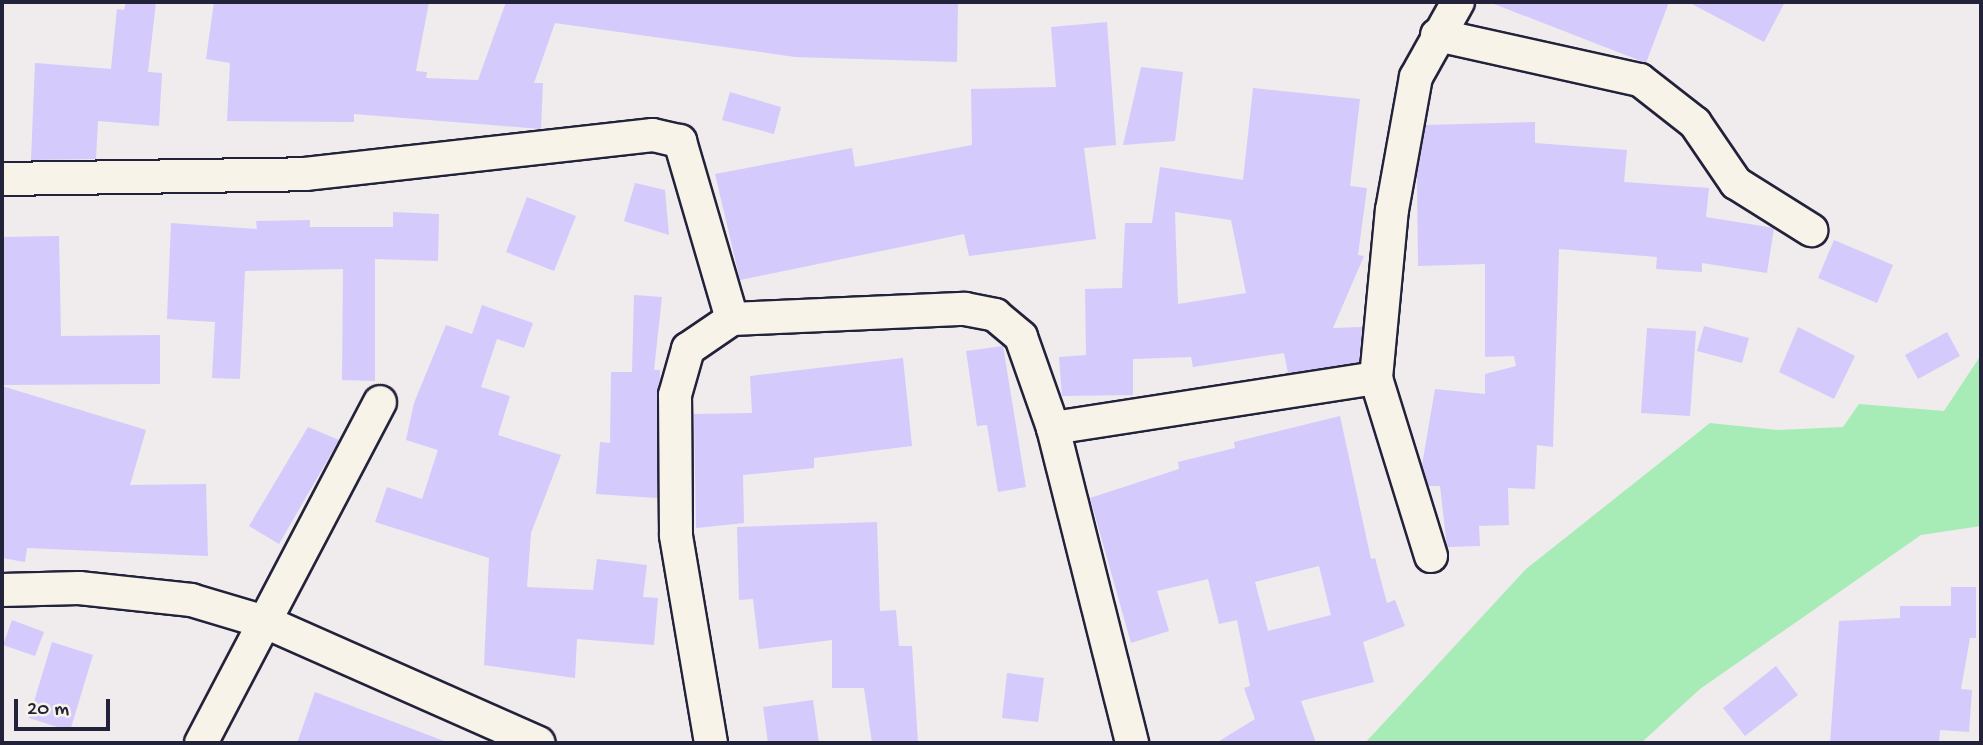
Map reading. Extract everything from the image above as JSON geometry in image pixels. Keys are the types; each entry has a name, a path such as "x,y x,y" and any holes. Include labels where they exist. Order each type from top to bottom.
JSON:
{"street":[{"path":"1431,556 1376,378 1392,210 1416,77 1437,35 1458,2"},
{"path":"1437,35 1640,80 1695,123 1736,183 1811,230"},
{"path":"2,179 306,174 653,135 680,141 732,319"},
{"path":"712,743 676,535 675,395 688,349 732,319 965,309 995,315 1020,337 1053,428 1132,743"},
{"path":"1053,428 1376,378"},
{"path":"201,743 268,623 380,402"},
{"path":"2,590 79,587 191,600 268,623 540,743"}],"green space":[{"path":"1981,355 1981,526 1921,535 1700,689 1641,743 1365,743 1526,569 1710,423 1777,430 1843,427 1859,404 1944,411"}],"building":[{"path":"126,2 156,2 148,72 162,73 159,126 98,121 96,159 31,160 35,63 111,69 117,9 124,10"},
{"path":"214,2 429,2 416,71 427,72 426,78 478,80 506,2 958,2 957,62 795,57 555,23 534,83 543,83 541,129 354,114 354,122 227,121 230,63 206,59"},
{"path":"1489,2 1669,2 1646,63"},
{"path":"1688,2 1785,2 1764,42"},
{"path":"1107,22 1116,145 1084,148 1096,239 969,256 964,234 740,280 715,174 852,148 855,167 972,145 971,89 1056,87 1051,27"},
{"path":"1141,67 1183,72 1175,141 1123,145"},
{"path":"1253,88 1360,99 1350,186 1367,188 1358,255 1364,256 1333,328 1362,327 1359,362 1288,373 1284,353 1193,367 1191,357 1133,359 1133,395 1062,396 1059,357 1086,355 1085,289 1122,288 1125,223 1152,223 1160,167 1243,180","holes":["1175,212 1231,220 1246,293 1178,304"]},
{"path":"730,92 781,107 774,134 722,120"},
{"path":"1535,122 1535,143 1627,150 1624,182 1709,188 1706,217 1774,228 1767,273 1702,263 1702,272 1656,269 1657,257 1559,249 1553,447 1537,445 1535,489 1508,488 1509,525 1479,526 1480,546 1447,547 1440,486 1429,486 1422,465 1435,389 1485,394 1485,374 1516,366 1514,356 1485,357 1485,264 1418,266 1417,174 1426,125"},
{"path":"635,183 665,190 669,235 624,221"},
{"path":"527,197 576,216 554,271 506,252"},
{"path":"393,212 439,214 438,261 375,259 375,381 342,380 343,269 245,271 240,379 212,378 215,322 167,319 171,223 257,229 256,221 310,220 310,227 393,227"},
{"path":"59,236 61,336 160,335 160,384 2,385 2,237"},
{"path":"1834,240 1893,265 1877,303 1818,278"},
{"path":"634,295 662,297 654,370 660,370 657,498 596,494 600,442 610,443 611,372 632,372"},
{"path":"482,305 533,323 524,348 497,339 481,387 510,396 498,435 561,455 531,533 527,587 593,590 597,559 647,565 643,597 658,598 654,645 577,639 575,678 484,665 489,558 375,522 387,487 422,499 438,450 406,440 414,403 446,325 472,334"},
{"path":"1704,326 1749,338 1742,363 1697,351"},
{"path":"1798,327 1855,356 1834,399 1779,372"},
{"path":"1647,328 1696,331 1690,416 1641,413"},
{"path":"1947,332 1960,356 1918,379 1905,355"},
{"path":"1003,346 1026,487 998,492 987,425 977,426 966,351"},
{"path":"903,358 912,446 814,458 814,468 743,475 744,523 696,528 694,414 752,413 750,376"},
{"path":"2,386 146,430 130,485 206,484 208,556 27,548 25,562 2,558"},
{"path":"1340,416 1371,559 1375,558 1387,603 1395,600 1405,626 1363,642 1374,682 1301,701 1316,743 1216,743 1255,719 1244,688 1250,686 1237,620 1219,624 1208,579 1157,591 1169,631 1131,643 1090,498 1179,469 1178,462 1235,448 1234,442","holes":["1319,566 1331,615 1268,631 1255,582"]},
{"path":"308,427 339,440 279,544 249,526"},
{"path":"877,522 880,611 896,610 899,646 912,646 918,743 872,743 864,688 832,688 832,640 759,649 753,599 739,600 737,527"},
{"path":"1951,587 1976,587 1976,638 1970,638 1961,689 1972,690 1969,732 1940,730 1939,743 1830,743 1839,621 1900,618 1900,606 1951,606"},
{"path":"12,620 44,632 35,656 3,645"},
{"path":"52,642 93,655 70,731 29,718"},
{"path":"1776,666 1798,695 1745,736 1723,708"},
{"path":"1007,673 1044,678 1038,722 1002,718"},
{"path":"315,692 444,741 297,743"},
{"path":"813,700 819,743 768,743 763,707"}]}
